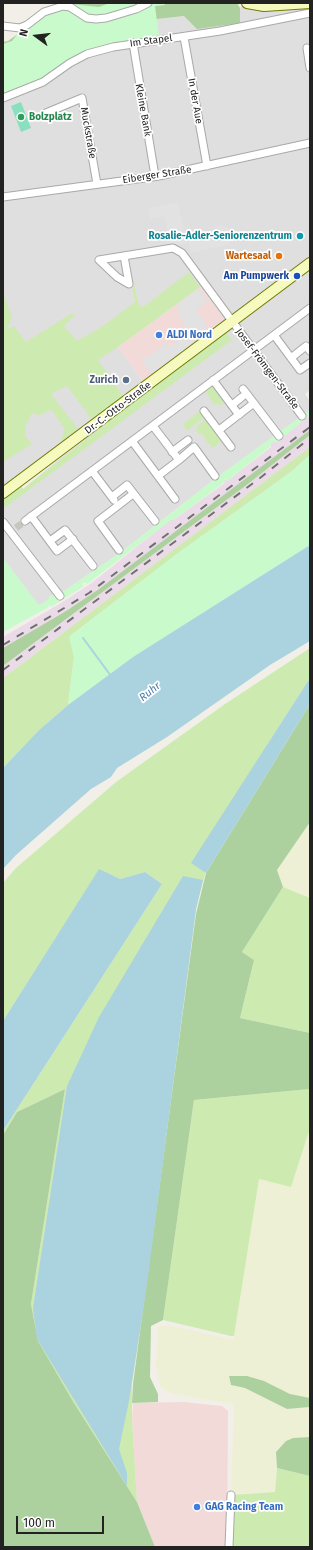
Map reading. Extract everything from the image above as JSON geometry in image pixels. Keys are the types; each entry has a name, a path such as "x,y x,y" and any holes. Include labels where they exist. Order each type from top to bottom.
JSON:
{"street":[{"path":"3,26 20,28 27,25 44,12 63,6 70,8 87,18 96,19 106,18 136,9 148,3"},
{"path":"248,3 264,6 310,3"},
{"name":"Im Stapel","path":"3,98 42,82 70,63 88,54 113,47 132,43 184,37 310,13"},
{"name":"In der Aue","path":"184,37 207,166"},
{"name":"Kleine Bank","path":"132,43 155,176"},
{"path":"307,48 310,68"},
{"name":"Muckstraße","path":"46,113 82,98 97,184"},
{"name":"Eiberger Straße","path":"3,197 155,176 310,143"},
{"path":"124,256 129,284 125,284 110,274 96,260 173,248 182,253 232,321"},
{"name":"Dr.-C.-Otto-Straße","path":"3,493 310,263"},
{"path":"25,521 310,308"},
{"name":"Josef-Frömgen-Straße","path":"232,321 302,416"},
{"path":"274,335 300,370 310,363"},
{"path":"291,358 306,346 310,351"},
{"path":"214,380 239,415"},
{"path":"232,405 243,393 254,403 279,436"},
{"path":"219,430 254,403"},
{"path":"204,411 232,447"},
{"path":"153,426 179,460"},
{"path":"172,452 186,437 215,476"},
{"path":"132,440 175,499"},
{"path":"158,476 194,447"},
{"path":"92,471 118,505"},
{"path":"112,497 127,485 154,521"},
{"path":"119,550 98,521 133,494"},
{"path":"31,516 57,551 72,539"},
{"path":"3,522 13,530 60,596"},
{"path":"50,541 66,530 93,566"},
{"path":"228,1547 231,1495"}],"shaded area":[{"path":"243,3 310,3 310,259 226,321 200,287 118,347 145,384 3,491 3,93 74,56 111,43 157,19 184,16 240,23 240,8"},
{"path":"178,202 187,243 170,246 164,216 150,219 148,208"},
{"path":"222,225 230,229 228,233 232,236 228,245 191,253 188,237 216,230 215,226"},
{"path":"310,267 310,390 305,394 310,401 310,410 216,478 120,553 61,593 38,605 3,558 3,498 20,485 23,489 58,460"},
{"path":"200,287 226,321 145,384 118,347"},
{"path":"198,289 207,301 196,310 207,325 204,328 207,332 152,374 142,361 166,343 169,347 190,332 177,314 180,311 177,305"},
{"path":"310,415 310,430 284,451 99,589 66,611 3,648 3,637 61,603 93,582 170,520 173,520 225,483 225,479 227,481 271,447 270,444"},
{"path":"310,435 310,447 3,678 3,666 248,484"},
{"path":"183,1402 222,1406 228,1411 227,1547 155,1547 137,1502 132,1420 133,1403"}],"green space":[{"path":"63,3 99,7 110,3 164,3 165,5 155,6 159,37 131,40 81,53 41,80 3,95 3,44 12,41 19,32 27,28 31,19 41,9"},
{"path":"68,3 237,3 240,8 240,23 197,29 184,16 157,19 111,43 74,56 3,93 3,42 8,41 37,20 62,8"},
{"name":"Bolzplatz","path":"21,102 31,128 21,132 11,106"},
{"path":"189,272 200,287 98,360 125,399 94,422 67,386 51,394 78,429 61,442 64,428 54,413 50,410 39,415 32,413 25,427 25,436 32,444 3,462 3,292 12,317 7,330 14,326 26,342 72,313 75,315 64,326 77,341 103,326 135,302 132,286 134,284 139,306 143,307"},
{"path":"225,332 232,340 3,509 3,499 20,485 23,489"},
{"path":"212,383 225,402 220,406 217,403 214,405 206,392 203,394 202,391"},
{"path":"201,410 205,416 187,431 183,424"},
{"path":"310,410 310,415 303,422 299,422 300,424 276,443 274,441 270,444 271,446 227,481 225,479 225,482 171,520 87,584 85,582 82,584 84,586 51,607 50,605 3,632 3,558 40,605 48,600 49,596 61,593 120,553 216,478"},
{"path":"207,418 222,440 213,448 209,443 208,444 202,433 200,435 196,430 196,427"},
{"path":"310,430 310,435 248,484 3,666 3,648 66,611 99,589"},
{"path":"310,447 310,455 291,472 177,554 70,636 74,657 68,705 38,731 3,768 3,678"},
{"path":"310,455 310,545 133,657 68,705 74,657 69,637 177,554 291,472"},
{"path":"310,648 310,678 269,742 206,870 196,909 146,1291 132,1384 132,1420 137,1502 74,1403 38,1341 31,1304 65,1089 17,1112 3,1135 3,1131 162,884 145,872 120,879 99,870 3,1021 3,883 16,868 116,782 225,704"},
{"path":"310,704 310,822 277,870 283,887 242,952 254,960 240,1018 310,1033 310,1089 194,1100 163,1320 151,1326 150,1377 158,1394 158,1402 132,1403 133,1384 196,914 206,873"},
{"path":"310,822 310,898 283,887 277,871"},
{"path":"283,887 310,898 310,1033 240,1018 254,960 242,952"},
{"path":"65,1089 31,1304 38,1341 74,1403 137,1502 155,1547 3,1547 3,1135 17,1112"},
{"path":"310,1089 310,1128 291,1187 259,1179 234,1336 163,1320 194,1100"},
{"path":"310,1128 310,1398 290,1394 264,1381 247,1376 229,1377 231,1385 245,1388 287,1409 310,1407 310,1437 290,1439 276,1452 277,1468 275,1492 232,1495 233,1404 175,1394 166,1391 160,1386 156,1365 158,1327 161,1325 183,1328 233,1340 259,1179 291,1187"},
{"path":"229,1376 247,1376 264,1381 290,1394 310,1398 310,1407 287,1409 245,1388 231,1385"},
{"path":"310,1437 310,1476 277,1468 276,1452 286,1441 293,1438"},
{"path":"277,1468 310,1476 310,1547 229,1547 232,1495 275,1492"}],"water":[{"name":"Ruhr","path":"310,545 310,641 270,665 167,737 117,768 111,777 91,789 16,855 3,869 3,768 38,731 68,705 133,657"},
{"path":"310,678 310,704 206,873 191,863"},
{"path":"99,869 120,879 145,872 162,884 3,1131 3,1021"},
{"path":"183,876 203,880 196,909 146,1291 129,1401 119,1449 127,1473 127,1486 37,1339 33,1308 67,1086 99,1017"}],"waterway":[{"path":"83,638 111,676"}],"tunnel":[{"path":"16,528 25,521"}],"railway":[{"path":"3,645 89,593 310,427"},
{"path":"3,670 260,478 310,438"}],"place":[{"name":"Bolzplatz","path":"21,117"},
{"name":"Rosalie-Adler-Seniorenzentrum","path":"300,236"},
{"name":"Wartesaal","path":"279,256"},
{"name":"Am Pumpwerk","path":"297,276"},
{"name":"ALDI Nord","path":"159,335"},
{"name":"Zurich","path":"126,380"},
{"name":"GAG Racing Team","path":"197,1507"}]}
